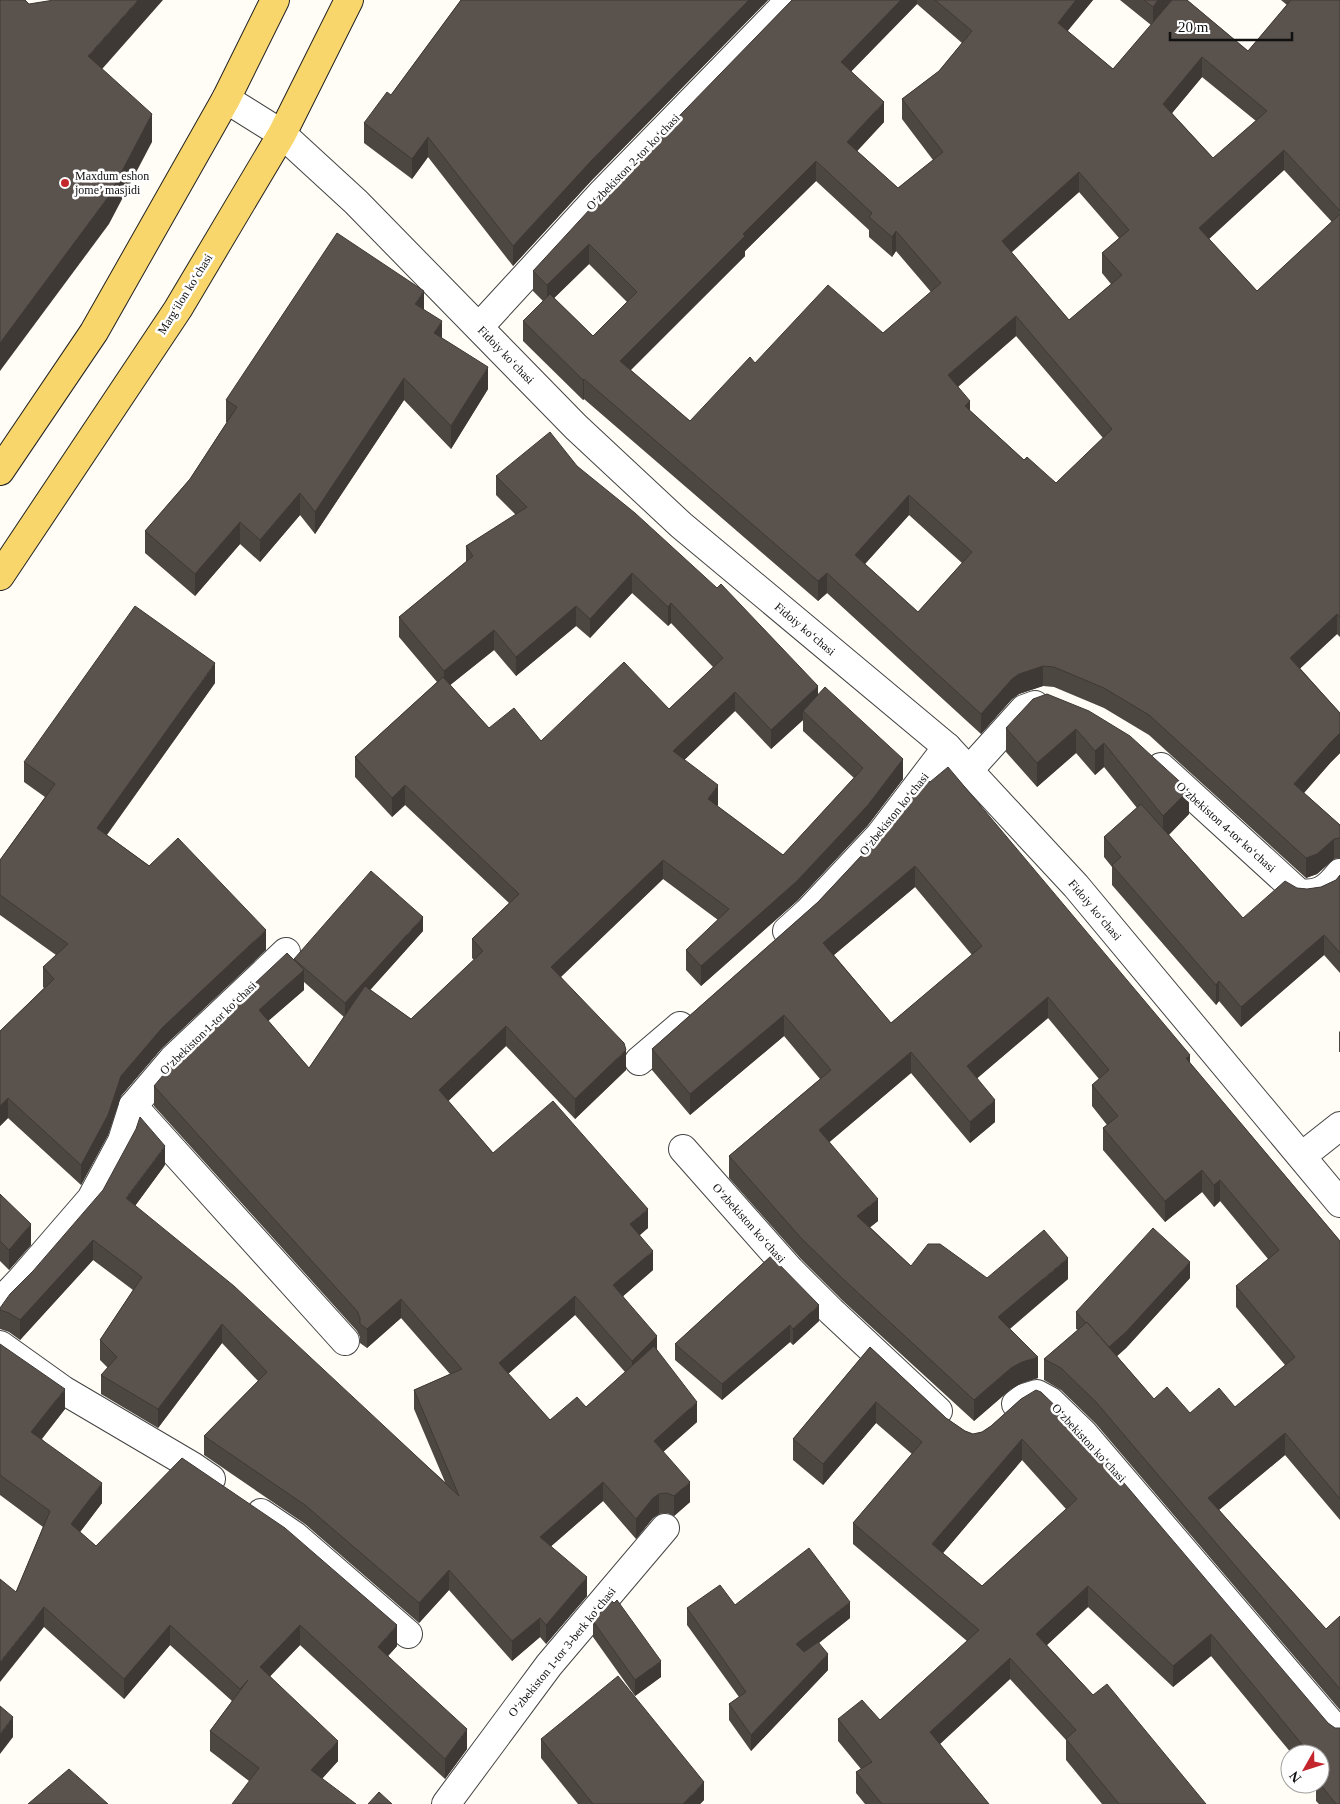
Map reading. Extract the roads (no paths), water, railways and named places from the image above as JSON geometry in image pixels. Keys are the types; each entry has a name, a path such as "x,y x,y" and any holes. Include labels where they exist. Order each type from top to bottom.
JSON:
{"main road":[{"path":"0,470 94,332 226,99 274,0"},
{"name":"Margʻilon koʻchasi","path":"0,576 178,309 282,134 349,0"}],"street":[{"name":"Oʻzbekiston 2-tor koʻchasi","path":"479,327 603,192 790,0"},
{"name":"Fidoiy koʻchasi","path":"226,99 282,134 356,202 576,427 681,525 947,748 1076,886 1340,1203"},
{"path":"969,770 1024,709 1048,701 1056,704"},
{"name":"Oʻzbekiston koʻchasi","path":"772,945 808,912 880,835 947,748"},
{"name":"Oʻzbekiston 4-tor koʻchasi","path":"1146,753 1299,893 1311,895 1329,887 1340,873"},
{"name":"O‘zbekiston 1-tor ko‘chasi","path":"0,1302 91,1198 122,1142 133,1106 173,1059 286,952"},
{"path":"640,1061 698,1009"},
{"path":"133,1106 345,1341"},
{"path":"1302,1156 1340,1126"},
{"name":"Oʻzbekiston koʻchasi","path":"683,1149 790,1270 831,1311 957,1428"},
{"path":"0,1345 63,1390 192,1466 295,1536 408,1634"},
{"name":"Oʻzbekiston koʻchasi","path":"998,1421 1024,1398 1037,1394 1050,1401 1084,1434 1340,1734"},
{"name":"Oʻzbekiston 1-tor 3-berk koʻchasi","path":"446,1804 549,1665 665,1528"}],"place":[{"name":"Maxdum eshon jome’ masjidi","path":"65,183"}]}
